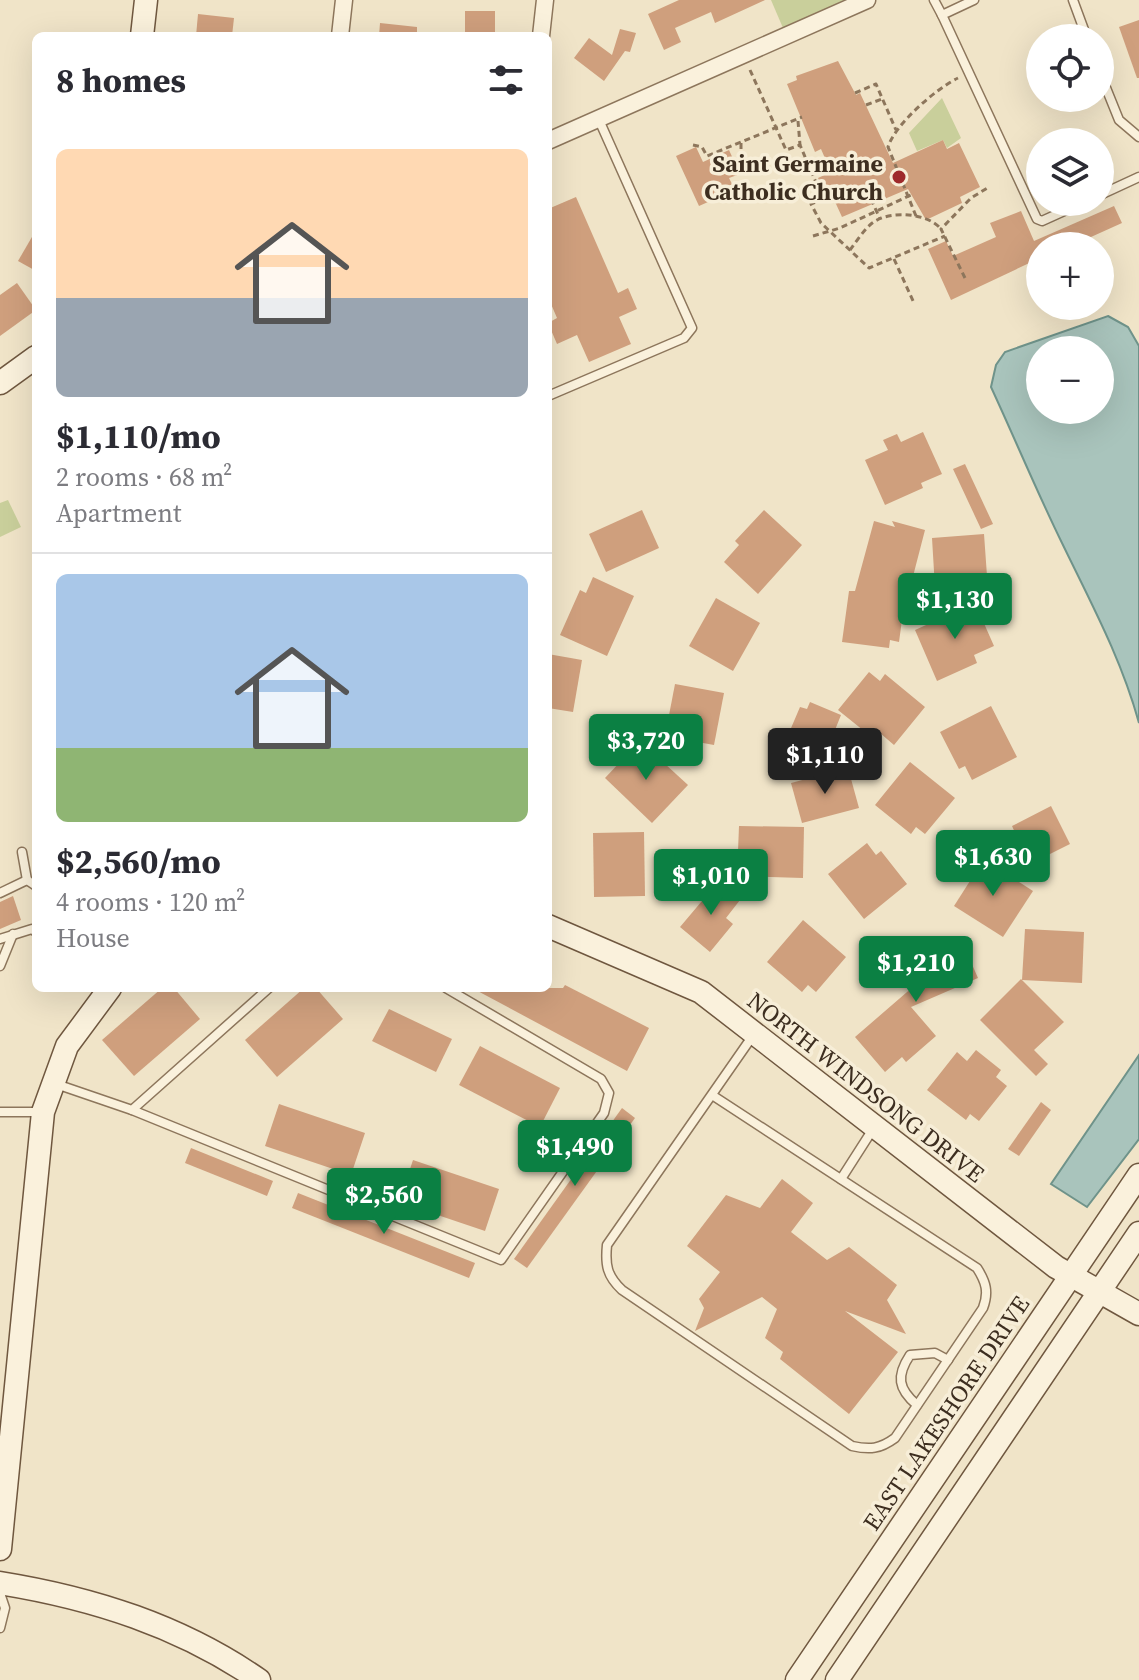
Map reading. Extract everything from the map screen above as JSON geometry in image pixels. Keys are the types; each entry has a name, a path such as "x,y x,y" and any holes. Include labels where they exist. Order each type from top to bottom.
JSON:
{"street":[{"path":"142,32 146,0"},
{"path":"340,32 344,0"},
{"path":"541,32 545,0"},
{"path":"552,139 867,0"},
{"path":"0,385 32,360"},
{"path":"0,385 32,373"},
{"name":"NORTH WINDSONG DRIVE","path":"552,928 701,992 1070,1277 1139,1314"},
{"path":"0,1549 43,1112 67,1046 107,992"},
{"name":"EAST LAKESHORE DRIVE","path":"797,1680 1139,1175"},
{"path":"812,1658 838,1679 1139,1233"},
{"path":"0,1583 72,1597 136,1616 222,1656 259,1680"}],"lane":[{"path":"934,0 1026,195"},
{"path":"942,15 974,0"},
{"path":"1076,2 1083,24"},
{"path":"1114,108 1119,120 1139,137"},
{"path":"552,394 684,338 692,328 599,120"},
{"path":"1114,189 1139,177"},
{"path":"1036,216 1042,221 1053,216"},
{"path":"22,852 27,880 32,883"},
{"path":"0,893 27,880"},
{"path":"0,939 32,929"},
{"path":"0,966 13,934"},
{"path":"132,1110 265,992"},
{"path":"53,1083 132,1110 501,1260 604,1113 609,1093 601,1079 453,992"},
{"path":"712,1095 977,1268 985,1281 987,1297 983,1308 895,1438 884,1446 869,1450 852,1446 612,1281 605,1265 607,1245 754,1033"},
{"path":"0,1112 43,1112"},
{"path":"841,1179 875,1127"},
{"path":"917,1405 905,1394 900,1383 899,1374 910,1355 935,1353 948,1360"},
{"path":"0,1593 5,1608 0,1628"}],"path":[{"path":"753,65 750,71 786,150 800,145"},
{"path":"916,216 888,147 896,130 940,87 969,73"},
{"path":"855,93 876,84 896,130"},
{"path":"866,105 882,99"},
{"path":"693,145 702,147 707,156 800,118 800,145 823,199 811,204 818,219 869,268 945,236"},
{"path":"741,143 741,172"},
{"path":"941,229 976,193 989,187"},
{"path":"813,236 830,232 909,196"},
{"path":"871,199 880,219"},
{"path":"850,250 871,223 880,219 916,216 941,229 965,278"},
{"path":"894,259 914,303"}],"green space":[{"path":"771,0 846,0 783,28"},
{"path":"942,98 961,138 947,148 943,140 917,151 909,133"},
{"path":"8,500 21,527 0,537 0,503"}],"water":[{"path":"1114,319 1128,327 1139,346 1139,723 1105,631 991,387 996,365 1005,352 1026,345 1026,424 1114,424 1114,336 1051,336 1097,320"},
{"path":"1139,1055 1139,1139 1087,1207 1051,1184"}],"building":[{"path":"679,0 765,0 715,23 711,12 675,28 681,42 664,50 648,14"},
{"path":"465,11 495,11 495,32 465,32"},
{"path":"198,14 234,18 232,32 196,32"},
{"path":"1139,20 1139,78 1137,78 1119,27"},
{"path":"380,23 417,27 417,32 379,32"},
{"path":"620,29 636,33 630,52 625,51 604,81 574,58 589,38 612,55"},
{"path":"838,61 856,95 860,93 893,163 943,140 947,149 959,143 980,187 960,197 962,203 926,220 908,189 842,217 831,193 826,195 818,178 831,172 821,149 815,152 787,84 797,80 796,76"},
{"path":"696,147 703,162 729,150 740,174 729,178 735,190 699,206 676,156"},
{"path":"576,197 618,293 628,288 637,309 619,317 631,344 589,362 577,335 557,344 552,332 552,321 557,318 552,306 552,207"},
{"path":"1114,206 1122,223 1102,232 1055,232 1091,216 1114,216"},
{"path":"1021,211 1030,232 1026,232 1026,265 951,300 928,249 946,241 953,256 996,237 990,223"},
{"path":"32,237 32,269 18,261"},
{"path":"17,283 32,304 32,313 0,336 0,295"},
{"path":"923,432 942,474 921,483 923,488 885,505 865,460 888,450 883,440 897,434 901,442"},
{"path":"965,464 993,524 981,529 953,469"},
{"path":"642,510 659,548 606,572 589,534"},
{"path":"764,510 802,545 758,594 724,562 739,545 735,541"},
{"path":"874,521 895,527 892,521 925,530 911,584 907,583 899,642 890,640 889,648 842,642 849,591 855,591"},
{"path":"984,534 988,590 952,593 952,587 935,588 932,538"},
{"path":"593,577 634,596 607,656 560,635 580,590 586,593"},
{"path":"716,598 760,623 733,671 689,646"},
{"path":"975,603 994,646 974,655 977,663 937,681 915,630"},
{"path":"552,655 582,660 573,712 552,709"},
{"path":"869,672 880,681 885,674 925,707 894,745 880,733 874,739 838,710"},
{"path":"675,684 724,693 714,745 665,736"},
{"path":"810,702 841,715 819,770 780,754 800,707 807,709"},
{"path":"991,706 1017,757 972,780 965,766 959,769 940,732"},
{"path":"640,741 688,785 652,823 605,778"},
{"path":"910,762 955,798 925,834 916,827 911,834 875,805"},
{"path":"848,768 859,808 802,823 791,783"},
{"path":"1051,806 1070,844 1042,858 1038,850 1015,862 1005,843 1017,837 1012,826"},
{"path":"739,826 804,827 803,878 737,876"},
{"path":"644,832 645,896 594,897 593,833"},
{"path":"867,843 876,855 881,851 907,884 864,919 828,874"},
{"path":"984,859 1033,891 1003,937 954,906"},
{"path":"718,882 740,900 726,918 733,924 710,952 680,927"},
{"path":"13,896 21,920 0,929 0,902"},
{"path":"803,920 846,957 816,992 808,985 802,992 767,962"},
{"path":"1025,929 1084,932 1082,983 1022,980"},
{"path":"951,939 955,948 963,944 978,978 911,1007 936,1036 906,1062 902,1057 885,1072 855,1037 914,986 903,961"},
{"path":"1021,979 1064,1022 1034,1050 1048,1064 1036,1076 980,1020"},
{"path":"565,985 649,1028 627,1071 479,992 552,992 552,988 563,988"},
{"path":"157,992 177,992 200,1019 134,1076 102,1040"},
{"path":"299,992 319,992 343,1019 277,1077 245,1040"},
{"path":"389,1009 452,1039 436,1072 372,1041"},
{"path":"480,1046 560,1088 540,1127 459,1085"},
{"path":"976,1050 1001,1070 996,1077 1007,1086 979,1121 970,1114 966,1120 927,1090 957,1052 967,1061"},
{"path":"1041,1102 1051,1110 1019,1156 1008,1149"},
{"path":"279,1104 365,1133 351,1175 265,1146"},
{"path":"622,1108 635,1118 527,1268 514,1259"},
{"path":"191,1148 273,1181 267,1196 185,1163"},
{"path":"413,1160 499,1189 485,1231 399,1202"},
{"path":"782,1179 813,1203 791,1232 827,1260 849,1247 897,1285 887,1300 906,1334 845,1311 898,1352 849,1414 780,1359 783,1352 765,1338 777,1309 762,1297 695,1331 704,1308 699,1299 720,1272 687,1246 726,1195 760,1208"},
{"path":"298,1193 475,1263 469,1278 292,1208"}],"place":[{"name":"Saint Germaine Catholic Church","path":"899,177"}]}
